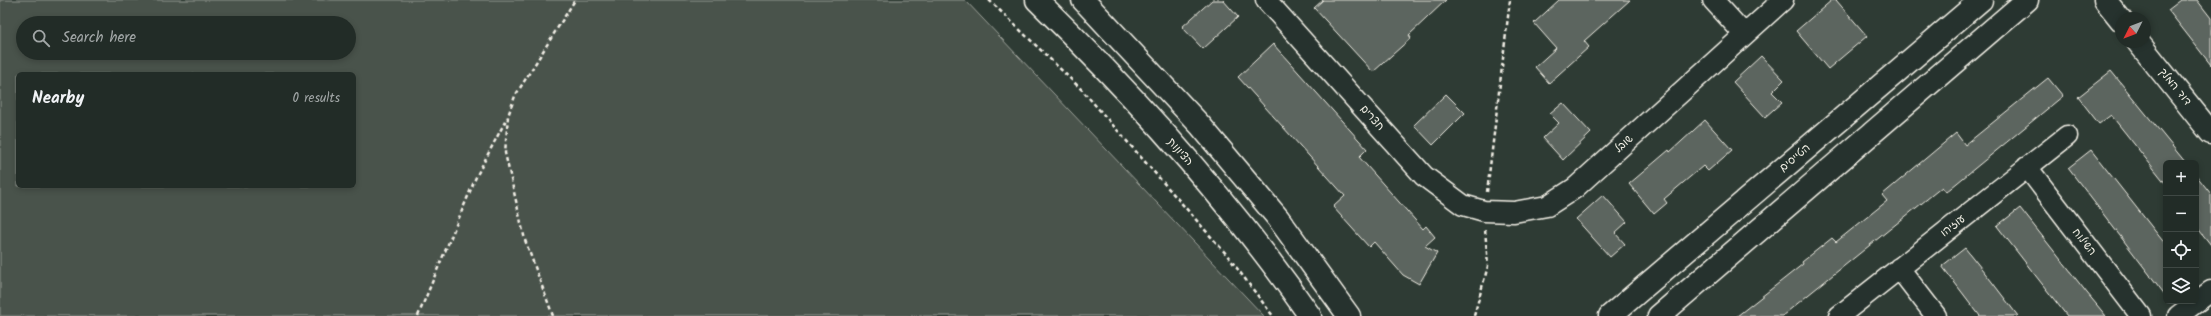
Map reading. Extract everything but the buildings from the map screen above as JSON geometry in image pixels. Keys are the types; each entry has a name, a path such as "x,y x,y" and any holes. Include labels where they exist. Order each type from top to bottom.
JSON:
{"street":[{"name":"הציונות","path":"1037,0 1069,32 1175,146 1253,238 1310,316"},
{"path":"1083,0 1200,125 1278,218 1349,316"},
{"path":"1713,0 1744,34"},
{"name":"שובל","path":"1484,210 1514,212 1547,206 1574,188 1783,0"},
{"name":"הטייסים","path":"1610,316 1981,0"},
{"path":"1660,316 2028,0"},
{"path":"2105,0 2115,12"},
{"name":"חצרים","path":"1273,3 1424,176 1463,205 1484,210"},
{"name":"דוד המלך","path":"2143,48 2211,133"},
{"name":"עוזיהו","path":"1839,316 2067,136"},
{"name":"השילוח","path":"2027,167 2141,316"},
{"path":"1899,268 1936,316"},
{"path":"2178,316 2211,291"}],"path":[{"path":"418,316 476,177 508,116 515,96 575,0"},
{"path":"989,0 1081,88 1227,255 1273,316"},
{"path":"1474,316 1488,266 1484,210 1510,0"},
{"path":"508,116 506,153 524,240 553,316"}],"shaded area":[{"path":"0,0 965,0 1264,316 0,316"}]}
